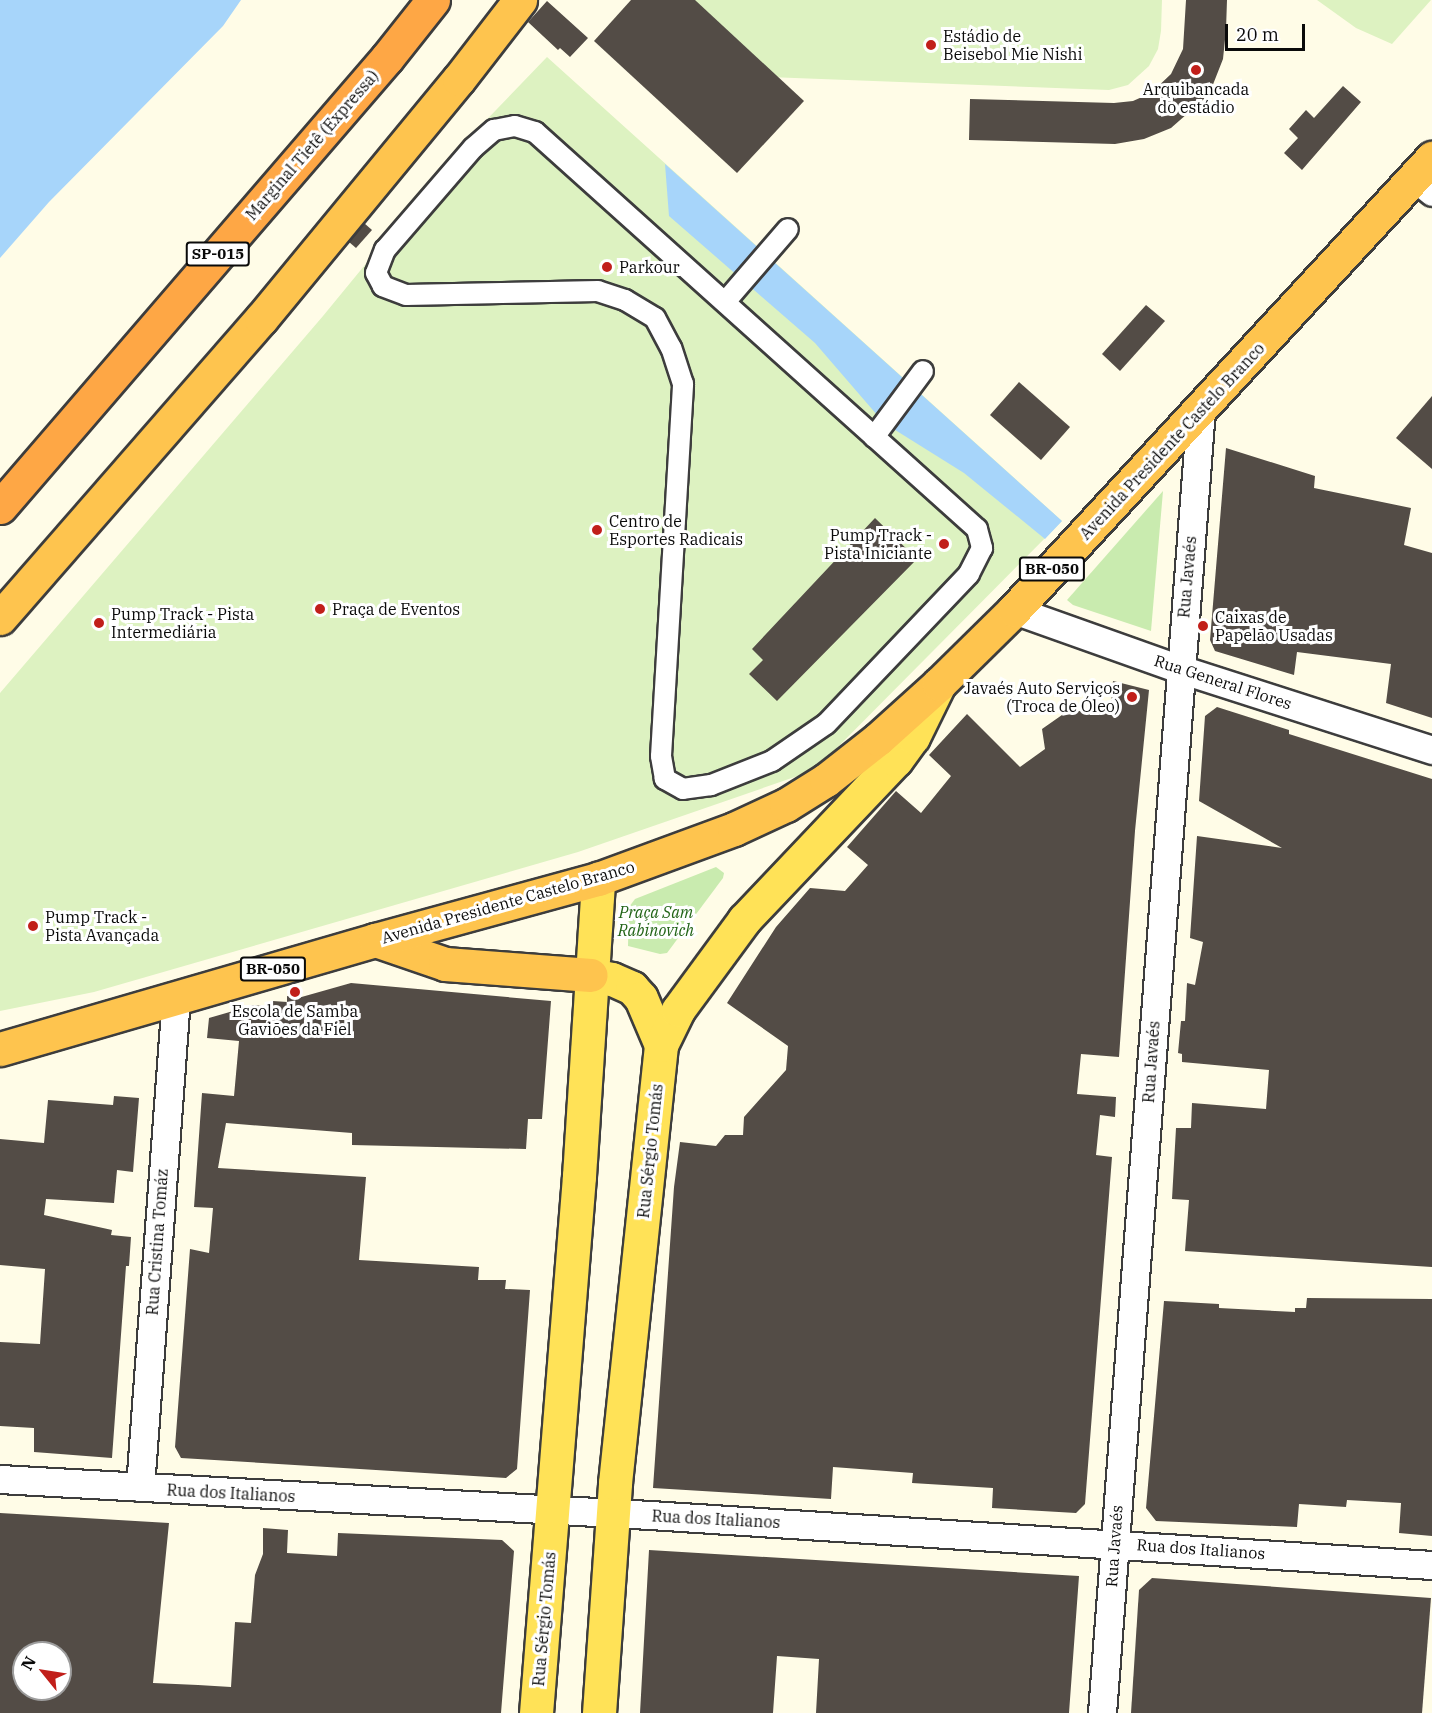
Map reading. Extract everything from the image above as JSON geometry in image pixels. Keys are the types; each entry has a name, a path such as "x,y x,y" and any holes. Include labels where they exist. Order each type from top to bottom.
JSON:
{"highway":[{"name":"Marginal Tietê (Expressa)","path":"0,507 433,0"},
{"path":"0,618 261,319 459,79 520,0"},
{"name":"Avenida Presidente Castelo Branco","path":"0,1049 176,996 598,879 734,829 786,805 826,780 852,760 939,684 1014,610 1201,410 1426,176"},
{"path":"375,940 445,964 591,975"}],"main road":[{"name":"Rua Sérgio Tomás","path":"599,1713 613,1514 661,1045 678,1010 744,920 896,760 913,737 939,684"},
{"name":"Rua Sérgio Tomás","path":"536,1713 579,1176 598,879"},
{"path":"591,975 612,979 632,988 641,998 661,1045"}],"street":[{"path":"515,126 535,132 725,302 878,432 977,529 982,548 969,574 826,724 772,761 711,785 682,789 665,779 661,756 683,384 671,348 655,318 625,300 598,291 406,295 383,286 376,273 385,249 472,148 494,130 515,126"},
{"path":"725,302 788,229"},
{"path":"878,432 919,376"},
{"name":"Rua Javaés","path":"1102,1713 1201,410"},
{"name":"Rua General Flores","path":"1014,610 1180,669 1432,750"},
{"name":"Rua Cristina Tomáz","path":"140,1487 176,996"},
{"name":"Rua dos Italianos","path":"0,1479 1114,1543 1432,1565"}],"green space":[{"name":"Estádio de Beisebol Mie Nishi","path":"680,0 1162,0 1158,49 1149,66 1128,85 1109,90 719,75"},
{"path":"1317,0 1431,0 1392,44 1356,28"},
{"name":"Centro de Esportes Radicais","path":"547,57 1062,521 815,770 578,852 94,992 0,1011 0,693 323,316 470,137"},
{"path":"1163,491 1151,631 1073,605 1067,600"},
{"name":"Praça Sam Rabinovich","path":"716,867 724,873 723,878 667,953 660,954 628,946 629,907 635,899"}],"water":[{"path":"0,0 241,0 223,26 49,202 0,258"},
{"path":"665,164 1062,521 1045,539 964,473 884,423 815,343 669,216"}],"building":[{"path":"631,0 695,0 804,101 737,173 594,41"},
{"name":"Arquibancada do estádio","path":"1186,0 1227,0 1223,59 1212,87 1204,99 1171,128 1144,139 1115,144 969,140 970,99 1114,103 1133,101 1151,93 1171,74 1183,49"},
{"path":"547,1 588,38 570,57 560,48 558,50 528,22"},
{"path":"1343,86 1361,102 1302,170 1284,153 1298,138 1289,129 1306,110 1314,118"},
{"path":"364,223 372,230 356,248 349,242"},
{"path":"1146,305 1165,321 1120,371 1102,354"},
{"path":"1019,382 1070,427 1041,460 990,415"},
{"path":"1432,396 1432,469 1396,438"},
{"path":"1226,448 1315,476 1314,488 1411,508 1404,545 1432,553 1432,718 1386,703 1391,664 1297,652 1294,675 1215,651 1210,640"},
{"path":"875,518 917,559 777,701 749,674 763,660 752,649"},
{"path":"1113,681 1149,690 1135,831 1119,1057 1081,1054 1077,1094 1116,1097 1115,1117 1100,1115 1096,1155 1112,1157 1085,1504 1076,1513 992,1508 993,1488 912,1483 913,1473 833,1467 831,1499 653,1488 674,1187 680,1142 716,1146 725,1135 743,1135 744,1117 786,1070 788,1046 727,1003 776,927 810,888 845,891 868,865 847,847 896,791 921,813 951,776 929,755 967,714 1020,767 1045,749 1042,729 1062,715 1062,711 1097,711 1097,703 1111,705"},
{"path":"1217,707 1289,730 1289,734 1432,779 1432,1267 1185,1251 1189,1200 1172,1199 1176,1128 1191,1128 1192,1103 1266,1109 1269,1070 1182,1062 1182,1054 1178,1053 1181,1021 1185,1021 1187,983 1195,985 1203,942 1190,938 1197,836 1282,848 1199,801 1205,716"},
{"path":"351,983 551,1001 542,1119 528,1119 526,1149 352,1145 352,1133 226,1123 218,1168 366,1177 359,1260 479,1267 478,1280 506,1280 505,1289 530,1290 517,1469 506,1478 181,1458 175,1447 190,1249 209,1253 213,1208 194,1207 202,1093 234,1096 239,1041 207,1038 209,1018 254,1005 269,1007 273,1001 287,1002 287,996 298,998"},
{"path":"114,1096 139,1098 133,1172 117,1170 114,1203 46,1199 44,1215 112,1230 111,1235 131,1237 129,1266 126,1266 112,1458 34,1452 34,1428 0,1426 0,1342 40,1344 45,1269 0,1265 0,1139 44,1143 48,1100 113,1105"},
{"path":"1307,1298 1432,1299 1432,1536 1399,1533 1401,1503 1347,1500 1346,1507 1299,1504 1297,1527 1156,1521 1146,1508 1164,1301 1219,1304 1219,1308 1295,1312 1295,1308 1306,1308"},
{"path":"0,1513 169,1523 153,1683 231,1687 235,1622 251,1623 255,1575 263,1554 263,1528 288,1530 287,1553 337,1556 338,1533 502,1540 514,1551 501,1713 0,1713"},
{"path":"649,1550 1079,1576 1069,1713 816,1713 819,1659 777,1656 773,1713 640,1713"},
{"path":"1152,1578 1431,1598 1422,1713 1131,1713 1139,1590"}],"place":[{"name":"Estádio de Beisebol Mie Nishi","path":"931,45"},
{"name":"Arquibancada do estádio","path":"1196,70"},
{"name":"Parkour","path":"607,267"},
{"name":"Centro de Esportes Radicais","path":"597,530"},
{"name":"Pump Track - Pista Iniciante","path":"944,544"},
{"name":"Praça de Eventos","path":"320,609"},
{"name":"Pump Track - Pista Intermediária","path":"99,623"},
{"name":"Caixas de Papelão Usadas","path":"1203,626"},
{"name":"Javaés Auto Serviços (Troca de Óleo)","path":"1132,697"},
{"name":"Pump Track - Pista Avançada","path":"33,926"},
{"name":"Escola de Samba Gaviões da Fiel","path":"295,992"}]}
